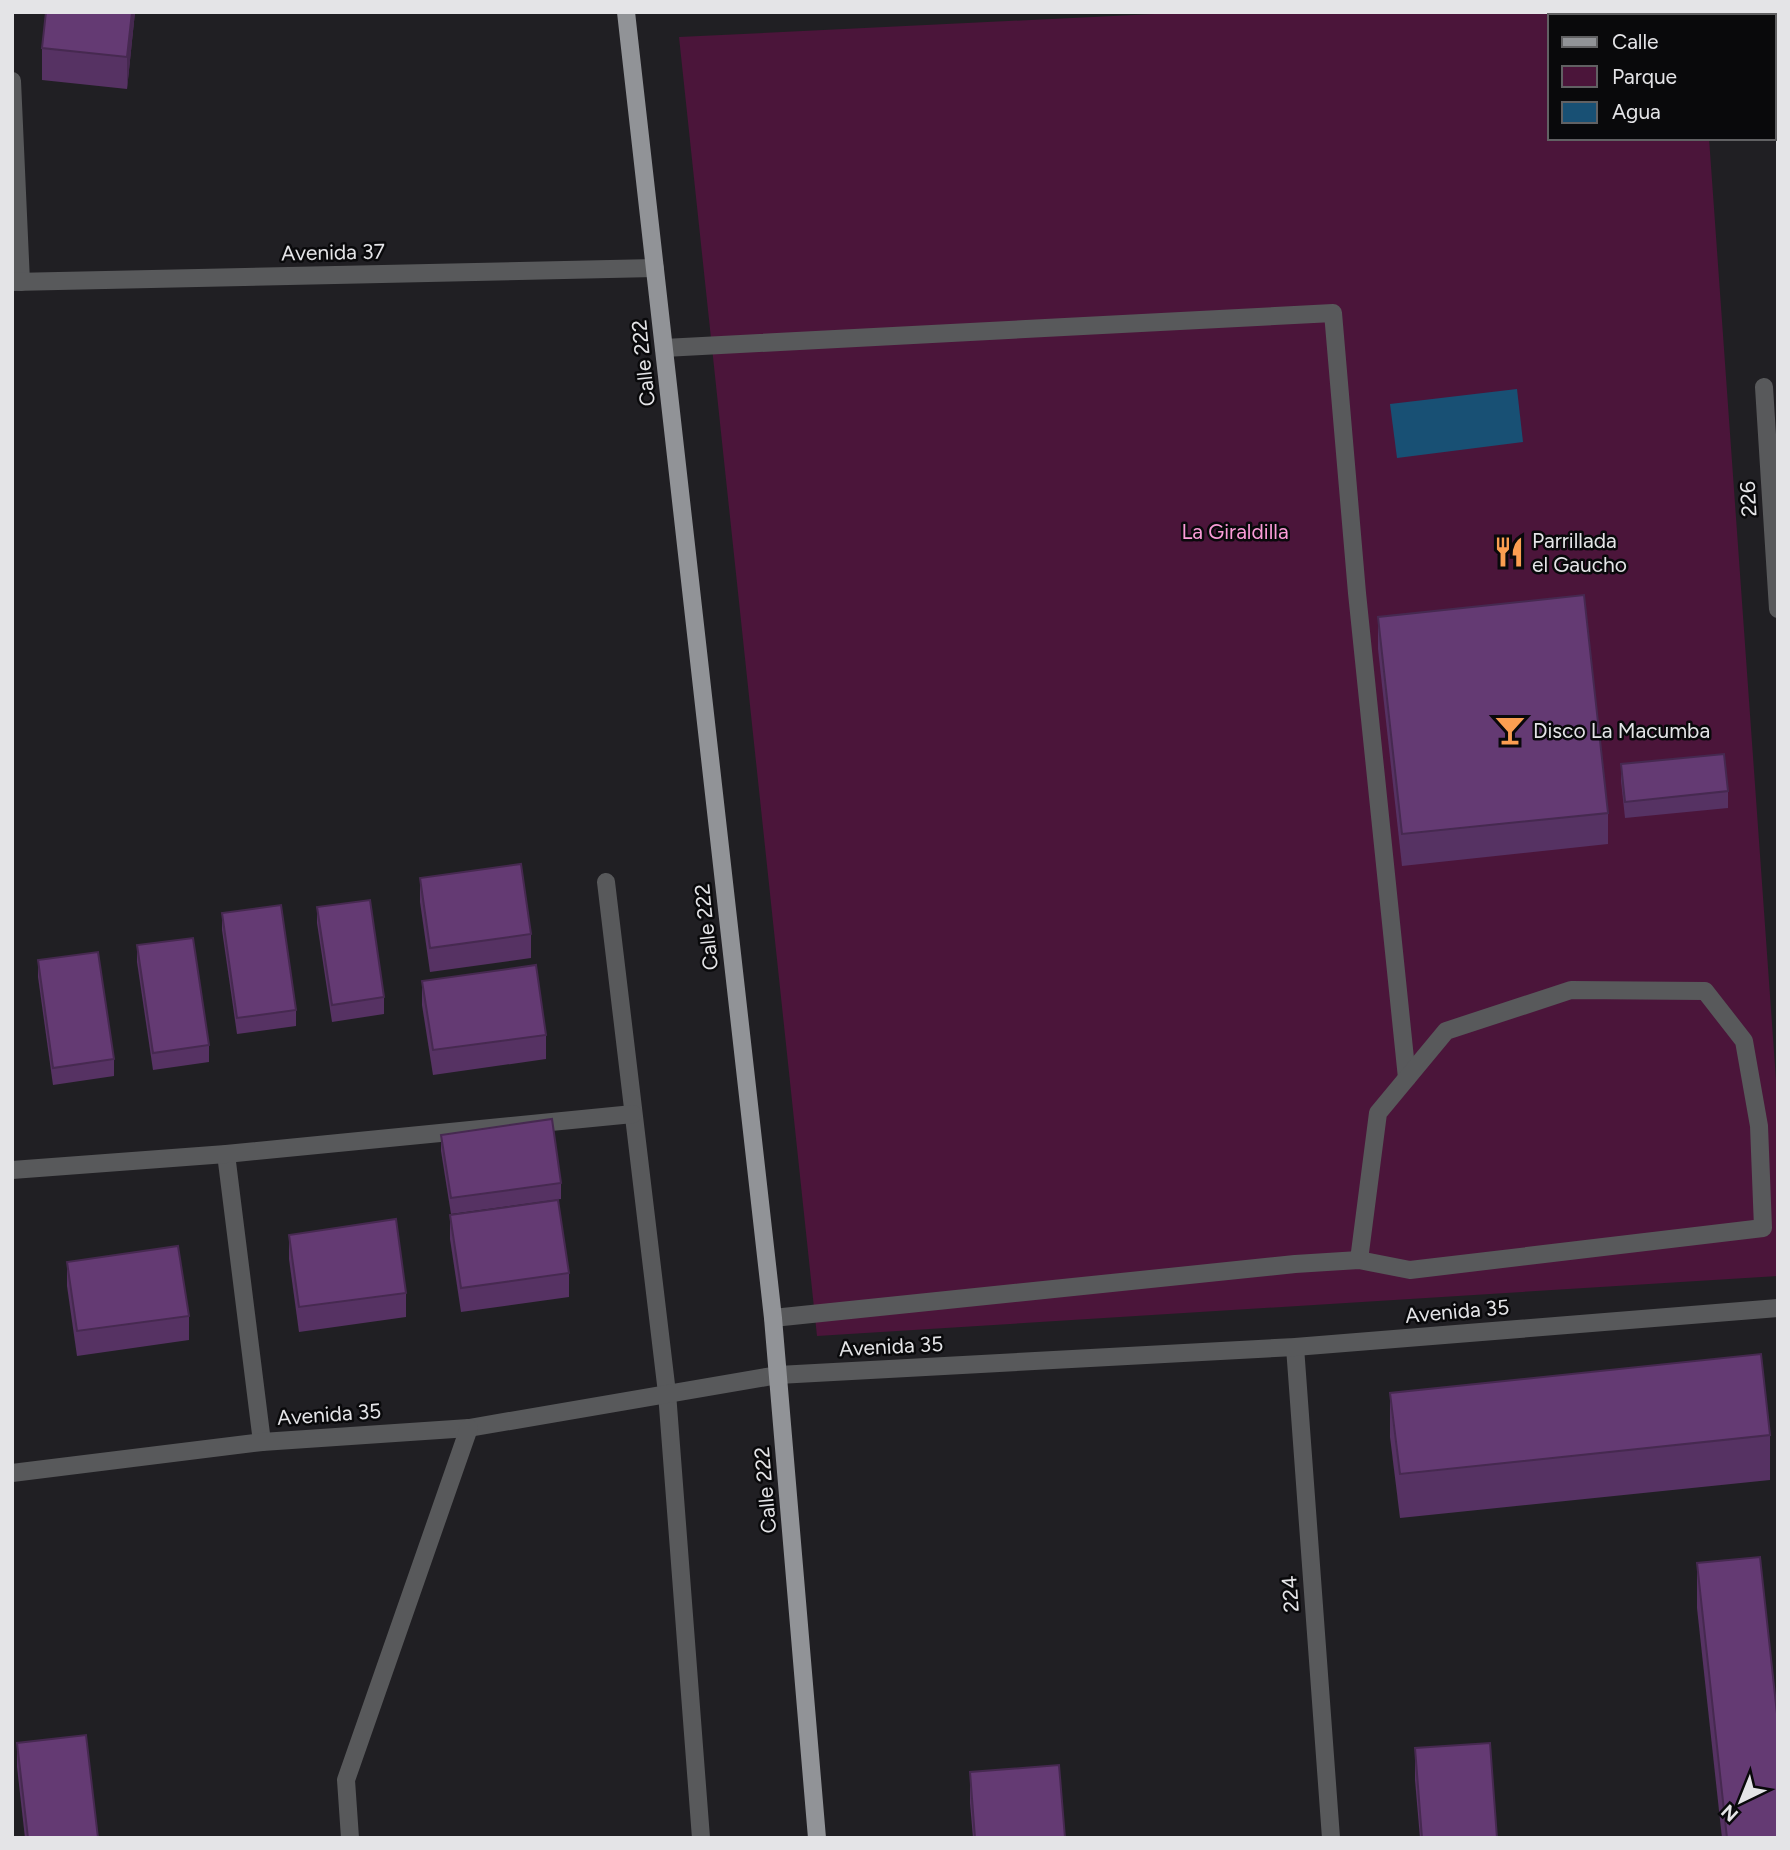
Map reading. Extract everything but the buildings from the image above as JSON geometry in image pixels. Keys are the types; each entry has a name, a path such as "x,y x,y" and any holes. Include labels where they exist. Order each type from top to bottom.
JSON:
{"main road":[{"name":"Calle 222","path":"626,12 773,1318 817,1838"}],"street":[{"path":"12,81 17,282"},
{"name":"Avenida 37","path":"17,282 655,268"},
{"path":"664,348 1333,313 1357,593 1407,1078"},
{"name":"226","path":"1764,387 1778,609"},
{"path":"606,882 667,1393 701,1838"},
{"path":"773,1318 1295,1264 1359,1260 1410,1270 1763,1228 1759,1126 1744,1041 1705,991 1571,990 1446,1031 1378,1113 1359,1260"},
{"path":"12,1170 226,1154 632,1114"},
{"path":"226,1154 262,1442"},
{"name":"Avenida 35","path":"12,1473 262,1442 469,1428 778,1375 1295,1347 1778,1308"},
{"name":"224","path":"1295,1347 1331,1838"},
{"path":"350,1838 346,1780 469,1428"}],"green space":[{"name":"La Giraldilla","path":"1195,12 1700,12 1548,14 1548,140 1709,140 1778,1108 1778,1276 817,1336 679,37"}],"water":[{"path":"1517,389 1523,442 1397,458 1390,404"}],"place":[{"name":"Parrillada el Gaucho","path":"1509,552"},
{"name":"Disco La Macumba","path":"1510,730"}]}
